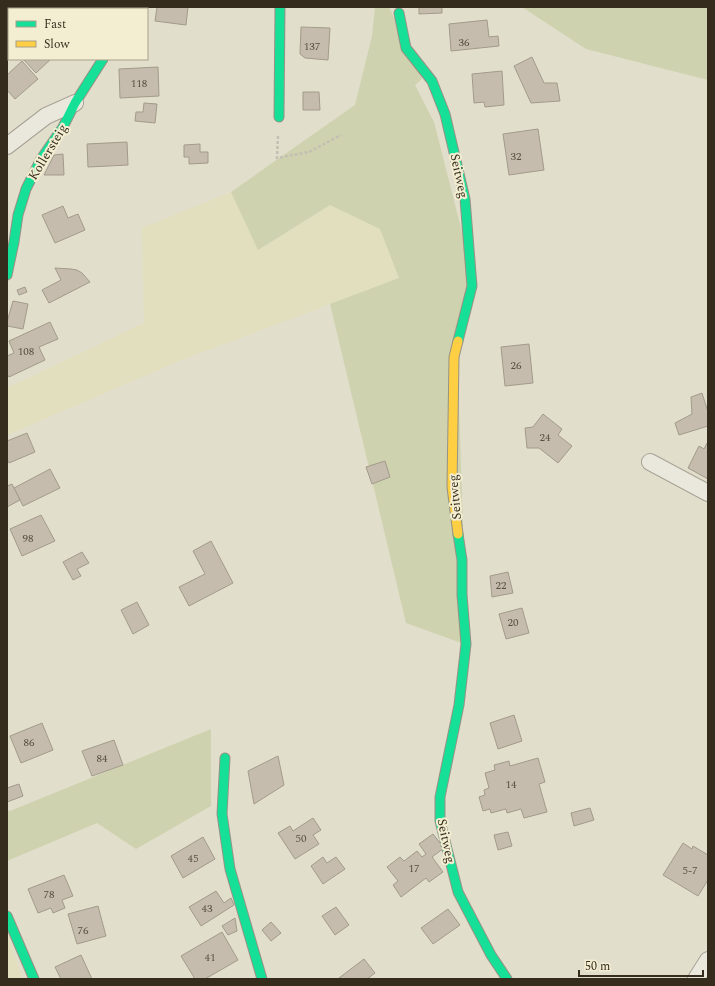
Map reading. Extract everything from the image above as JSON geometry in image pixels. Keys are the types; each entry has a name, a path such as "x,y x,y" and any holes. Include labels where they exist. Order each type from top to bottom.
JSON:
{"street":[{"path":"279,117 280,7"},
{"name":"Seitweg","path":"399,13 406,48 432,81 445,114 465,199 472,286 454,357 452,487 462,560 462,595 466,644 459,705 440,797 440,821 458,892 491,955 508,979"},
{"name":"Kollersteig","path":"7,275 18,215 26,189 41,159 63,127 75,103 102,60"},
{"path":"7,146 46,116 75,103"},
{"path":"650,462 708,494"},
{"path":"225,758 222,814 230,869 262,979"},
{"path":"7,916 34,979"},
{"path":"696,979 708,960"}],"path":[{"path":"279,117 277,158 309,152 341,135"}],"shaded area":[{"path":"231,192 258,250 330,205 380,229 399,278 179,361 7,435 7,388 144,323 142,228"},
{"path":"7,930 22,979 7,979"}],"green space":[{"path":"375,7 389,7 422,79 415,85 434,122 474,279 457,346 467,645 406,623 330,304 399,278 380,229 330,205 258,250 231,192 355,105 372,36"},
{"path":"522,7 708,7 708,80 586,49"},
{"path":"211,729 211,806 136,849 97,823 7,861 7,810 10,811"}],"building":[{"path":"157,7 188,7 186,25 155,21"},
{"path":"419,7 442,7 442,13 419,14"},
{"path":"487,20 489,37 498,36 499,46 451,51 449,24"},
{"path":"301,27 330,28 328,60 305,58 300,54"},
{"path":"532,57 544,83 557,83 560,101 531,103 514,66"},
{"path":"24,60 50,60 36,73"},
{"path":"22,61 38,79 15,99 7,90 7,75"},
{"path":"158,67 159,96 120,98 119,69"},
{"path":"502,71 504,105 485,107 484,102 474,103 472,74"},
{"path":"303,92 319,92 320,110 303,110"},
{"path":"144,103 157,104 155,123 135,121 136,112 143,112"},
{"path":"538,129 544,170 509,175 503,134"},
{"path":"127,142 128,165 88,167 87,144"},
{"path":"200,144 200,152 208,152 208,163 189,164 189,157 184,157 184,145"},
{"path":"63,154 64,175 44,175 54,155"},
{"path":"63,206 68,218 78,214 85,230 55,243 42,215"},
{"path":"55,268 77,270 90,282 49,303 42,290 61,280"},
{"path":"25,287 27,292 19,295 17,290"},
{"path":"13,301 28,304 23,329 7,326"},
{"path":"50,322 58,339 39,347 45,360 9,377 7,374 7,356 14,353 9,341"},
{"path":"529,344 533,383 505,386 501,347"},
{"path":"702,393 708,412 708,426 679,435 675,423 692,414 691,397"},
{"path":"543,414 562,429 558,435 572,446 558,463 539,448 527,448 525,428 533,427"},
{"path":"27,433 35,452 9,463 7,459 7,441"},
{"path":"707,443 708,479 688,468 699,446 704,449"},
{"path":"385,461 390,477 372,484 366,467"},
{"path":"50,469 60,488 23,506 14,488"},
{"path":"12,484 20,500 7,507 7,486"},
{"path":"41,515 55,541 22,556 10,529"},
{"path":"211,541 233,583 189,606 179,587 205,574 193,551"},
{"path":"82,552 89,563 77,569 81,576 73,580 63,562"},
{"path":"508,572 513,593 492,597 490,576"},
{"path":"137,602 149,625 133,634 121,610"},
{"path":"522,608 529,633 506,639 499,614"},
{"path":"514,715 522,741 498,749 490,723"},
{"path":"42,723 53,750 21,763 10,736"},
{"path":"114,740 123,765 92,776 82,751"},
{"path":"278,756 284,785 254,804 248,771"},
{"path":"538,758 545,782 539,784 547,812 524,818 521,809 507,813 506,809 491,813 490,809 483,811 479,797 485,795 484,790 489,788 485,773 495,770 494,765 509,761 510,766"},
{"path":"19,784 23,796 7,802 7,788"},
{"path":"590,808 594,820 574,826 571,813"},
{"path":"313,818 321,830 313,835 319,844 295,859 278,833 290,826 293,831"},
{"path":"508,832 512,846 498,850 494,835"},
{"path":"433,834 444,848 432,857 443,872 429,882 426,878 401,897 393,885 398,881 387,867 400,857 404,861 417,851 422,857 426,854 419,844"},
{"path":"203,837 215,859 183,878 171,856"},
{"path":"683,843 692,849 693,846 708,855 708,880 698,896 663,875"},
{"path":"323,857 327,863 336,857 345,869 323,884 311,866"},
{"path":"64,875 73,896 62,900 65,908 53,913 51,908 38,913 28,889"},
{"path":"216,891 224,903 231,898 234,905 201,926 189,907"},
{"path":"98,906 106,936 77,944 68,914"},
{"path":"336,907 349,925 335,935 322,916"},
{"path":"448,909 460,925 433,944 421,928"},
{"path":"235,918 237,931 228,935 222,926"},
{"path":"271,922 281,933 271,941 262,930"},
{"path":"222,932 238,960 205,979 195,979 181,956"},
{"path":"81,955 92,979 61,979 55,967"},
{"path":"364,959 375,973 367,979 339,978"}],"traffic: fast":[{"path":"279,117 280,7"},
{"path":"399,13 406,48 432,81 445,114 465,199 472,286 458,341"},
{"path":"7,275 18,215 26,189 41,159 63,127 75,103 102,60"},
{"path":"458,534 462,560 462,595 466,644 459,705 440,797 440,821 458,892 491,955 507,979"},
{"path":"225,758 222,814 230,869 262,979"},
{"path":"7,916 34,979"}],"traffic: slow":[{"path":"458,341 454,357 452,487 458,534"}]}
